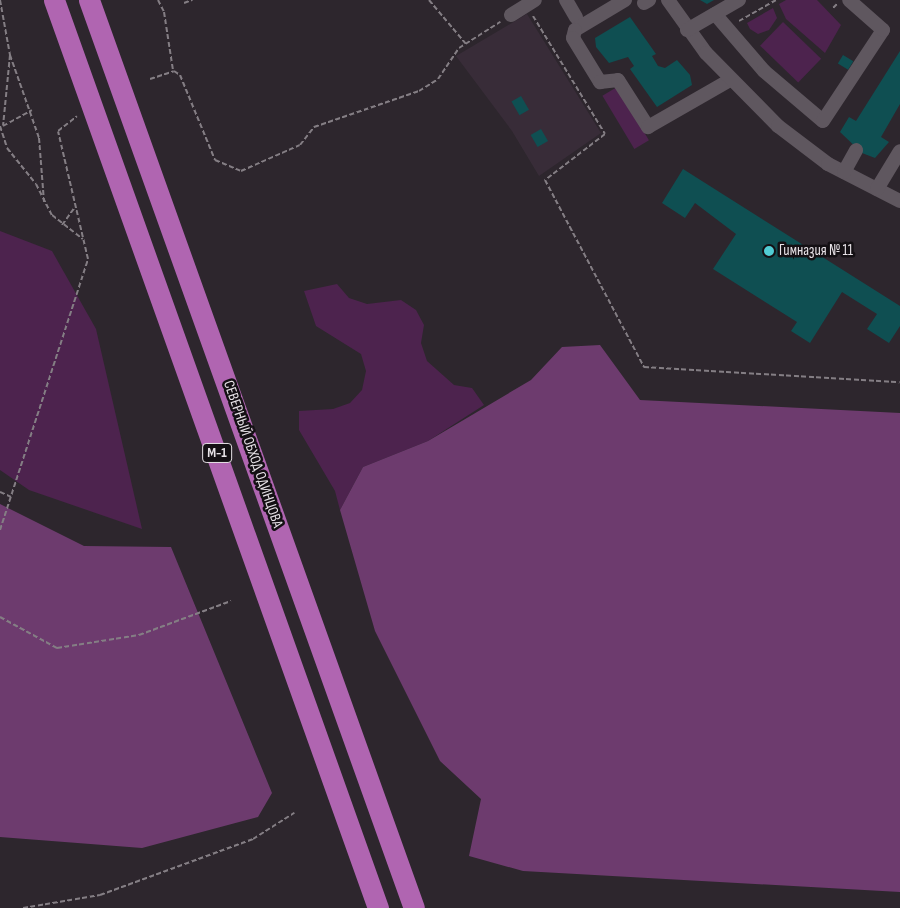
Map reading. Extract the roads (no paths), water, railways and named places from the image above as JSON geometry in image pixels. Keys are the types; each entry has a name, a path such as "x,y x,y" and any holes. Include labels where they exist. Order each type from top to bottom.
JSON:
{"highway":[{"name":"М-1","path":"54,0 378,908"},
{"name":"СЕВЕРНЫЙ ОБХОД ОДИНЦОВА","path":"89,0 414,908"}],"street":[{"path":"566,0 576,18"},
{"path":"625,0 575,30 573,38 600,82 618,80 648,128 730,80"},
{"path":"687,30 739,0"},
{"path":"714,14 764,71 823,121 883,30 849,0"},
{"path":"672,1 687,30 730,80 778,126 844,172 900,201"},
{"path":"507,18 532,5"},
{"path":"844,172 856,150"},
{"path":"877,189 900,151"}],"place":[{"name":"Гимназия № 11","path":"769,251"}]}
